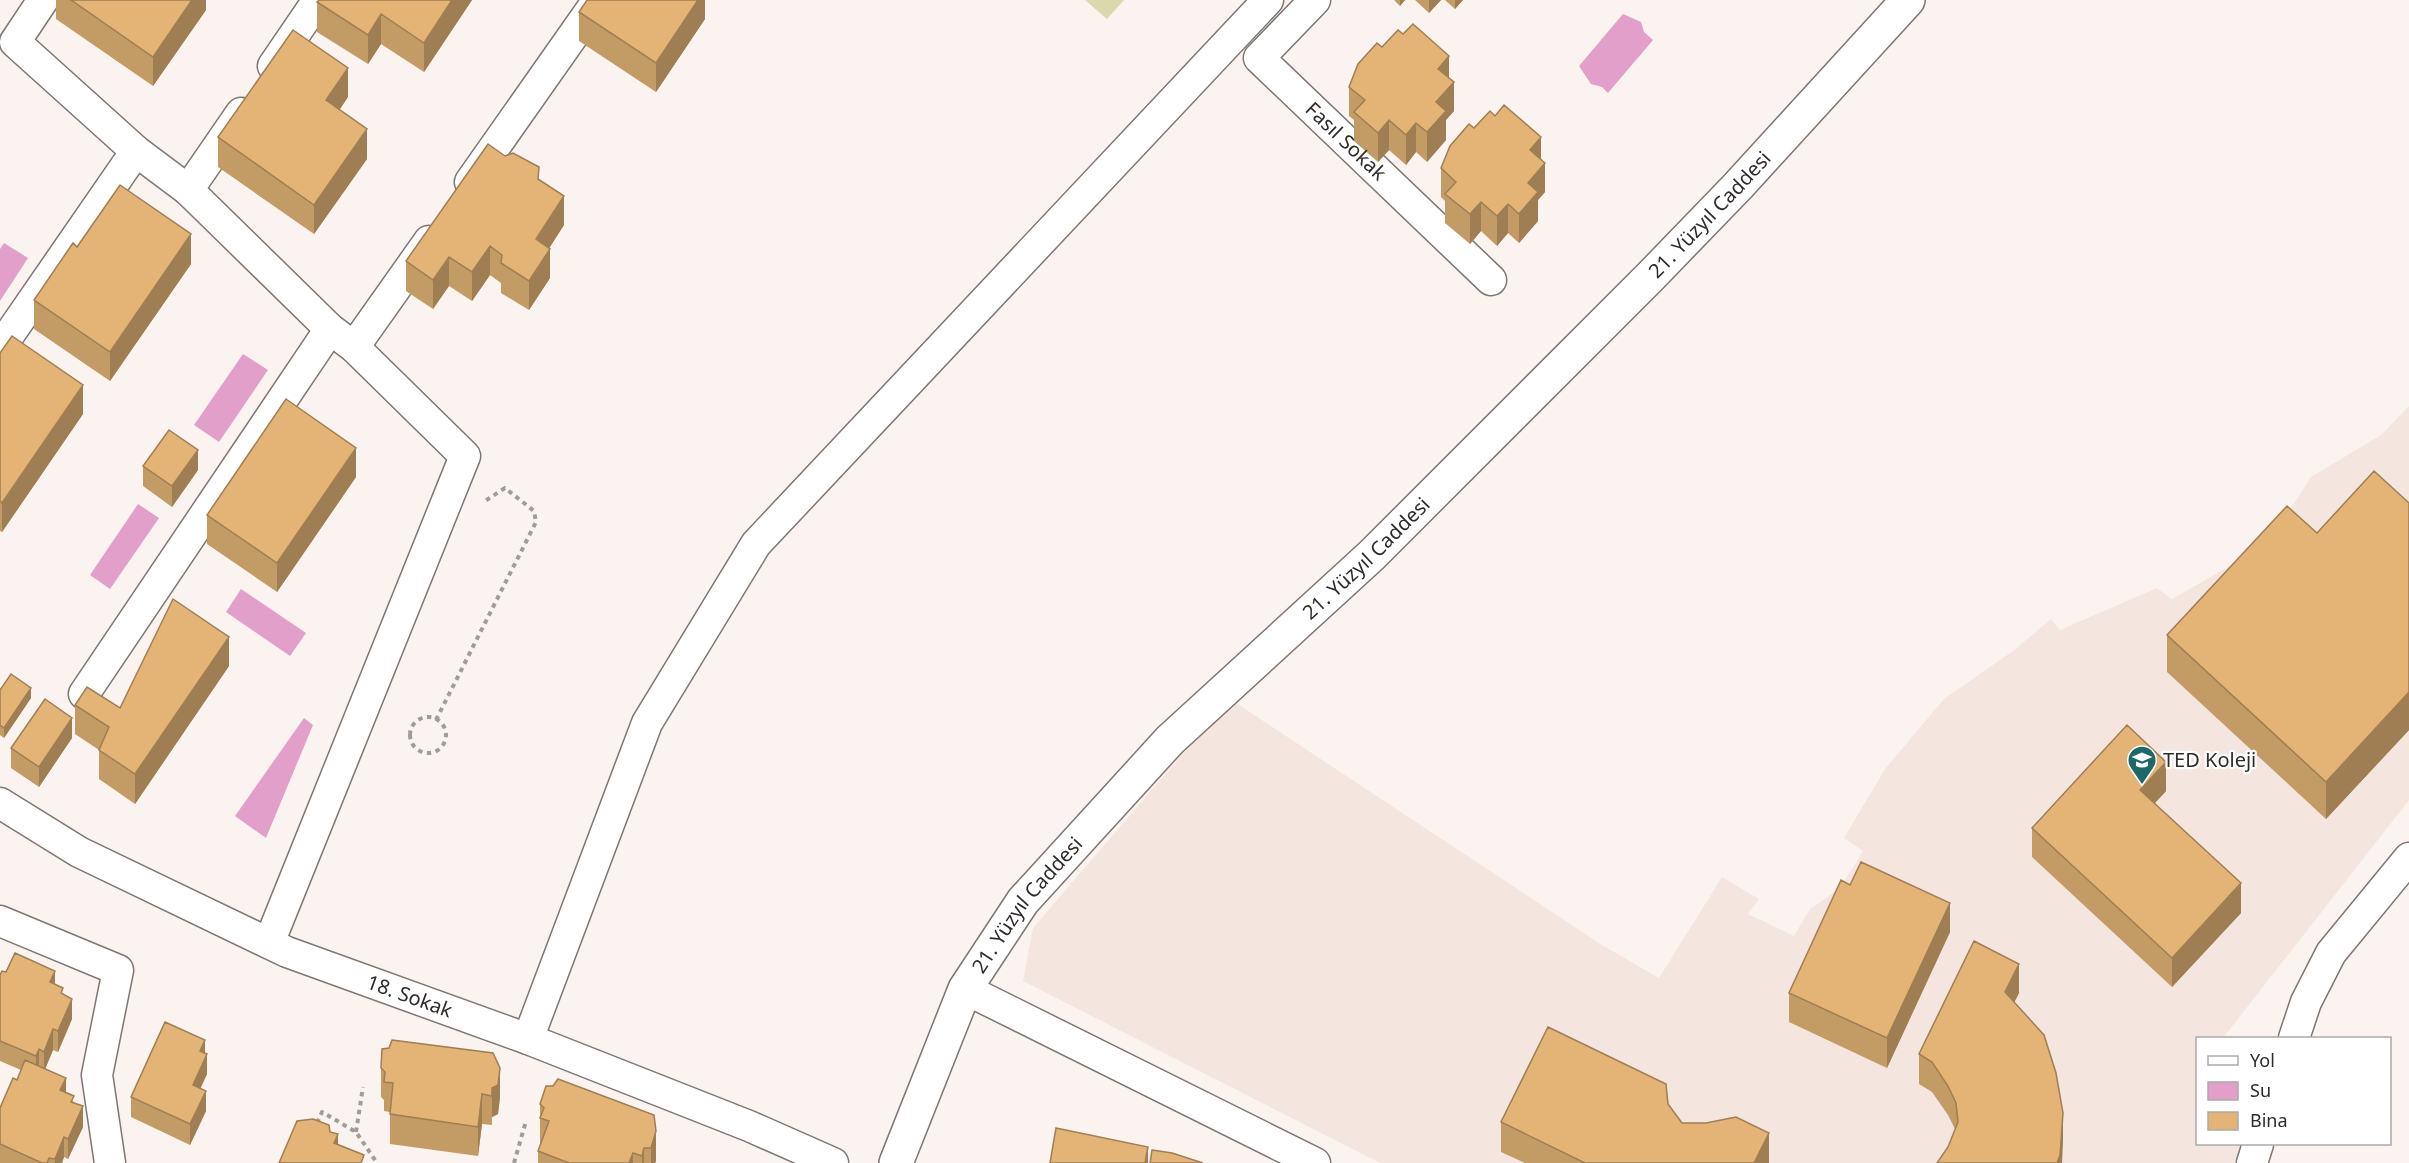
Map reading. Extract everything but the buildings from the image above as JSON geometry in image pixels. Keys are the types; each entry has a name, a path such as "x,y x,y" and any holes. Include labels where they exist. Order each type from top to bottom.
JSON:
{"street":[{"path":"43,0 15,42 136,151 188,190 330,329 354,347 465,456 269,943"},
{"path":"188,190 318,0"},
{"path":"354,347 598,0"},
{"path":"528,1039 647,723 756,544 1268,0"},
{"name":"Fasıl Sokak","path":"1315,0 1259,58 1491,280"},
{"name":"21. Yüzyıl Caddesi","path":"896,1163 965,989 1023,900 1170,740 1372,555 1625,302 1738,186 1908,0"},
{"path":"0,348 136,151"},
{"path":"84,694 330,329"},
{"name":"18. Sokak","path":"0,803 79,852 287,952 528,1039 749,1126 833,1163"},
{"path":"2294,1037 2306,1002 2331,953 2409,858"},
{"path":"0,921 118,970 97,1075 110,1163"},
{"path":"965,989 1315,1163"},
{"path":"2252,1163 2257,1145"}],"path":[{"path":"436,720 536,522 534,511 505,488 478,505"},
{"path":"423,718 436,720 446,732 443,745 434,752 422,752 412,745 413,724 423,718"},
{"path":"356,1132 363,1087"},
{"path":"313,1132 322,1112 356,1132 377,1163"},
{"path":"514,1163 526,1121"}],"shaded area":[{"path":"1085,0 1124,0 1107,19"},
{"name":"TED Koleji","path":"2409,406 2409,800 2224,1037 2196,1037 2196,1145 2258,1145 2266,1163 1380,1163 1023,981 1033,928 1230,699 1602,945 1659,978 1722,877 1759,899 1748,914 1794,936 1810,909 1840,888 1863,851 1844,838 1885,769 1944,699 2013,651 2051,619 2060,630 2157,588 2172,599 2261,548 2311,477 2381,435"}],"water":[{"path":"1623,14 1641,22 1644,32 1653,40 1608,93 1602,87 1591,84 1579,66"},
{"path":"4,243 28,258 0,301 0,249"},
{"path":"243,354 268,370 219,442 194,425"},
{"path":"138,504 159,518 110,589 90,575"},
{"path":"241,589 306,633 290,656 226,612"},
{"path":"304,718 313,725 266,838 235,816"}],"place":[{"name":"TED Koleji","path":"2142,786"}]}
